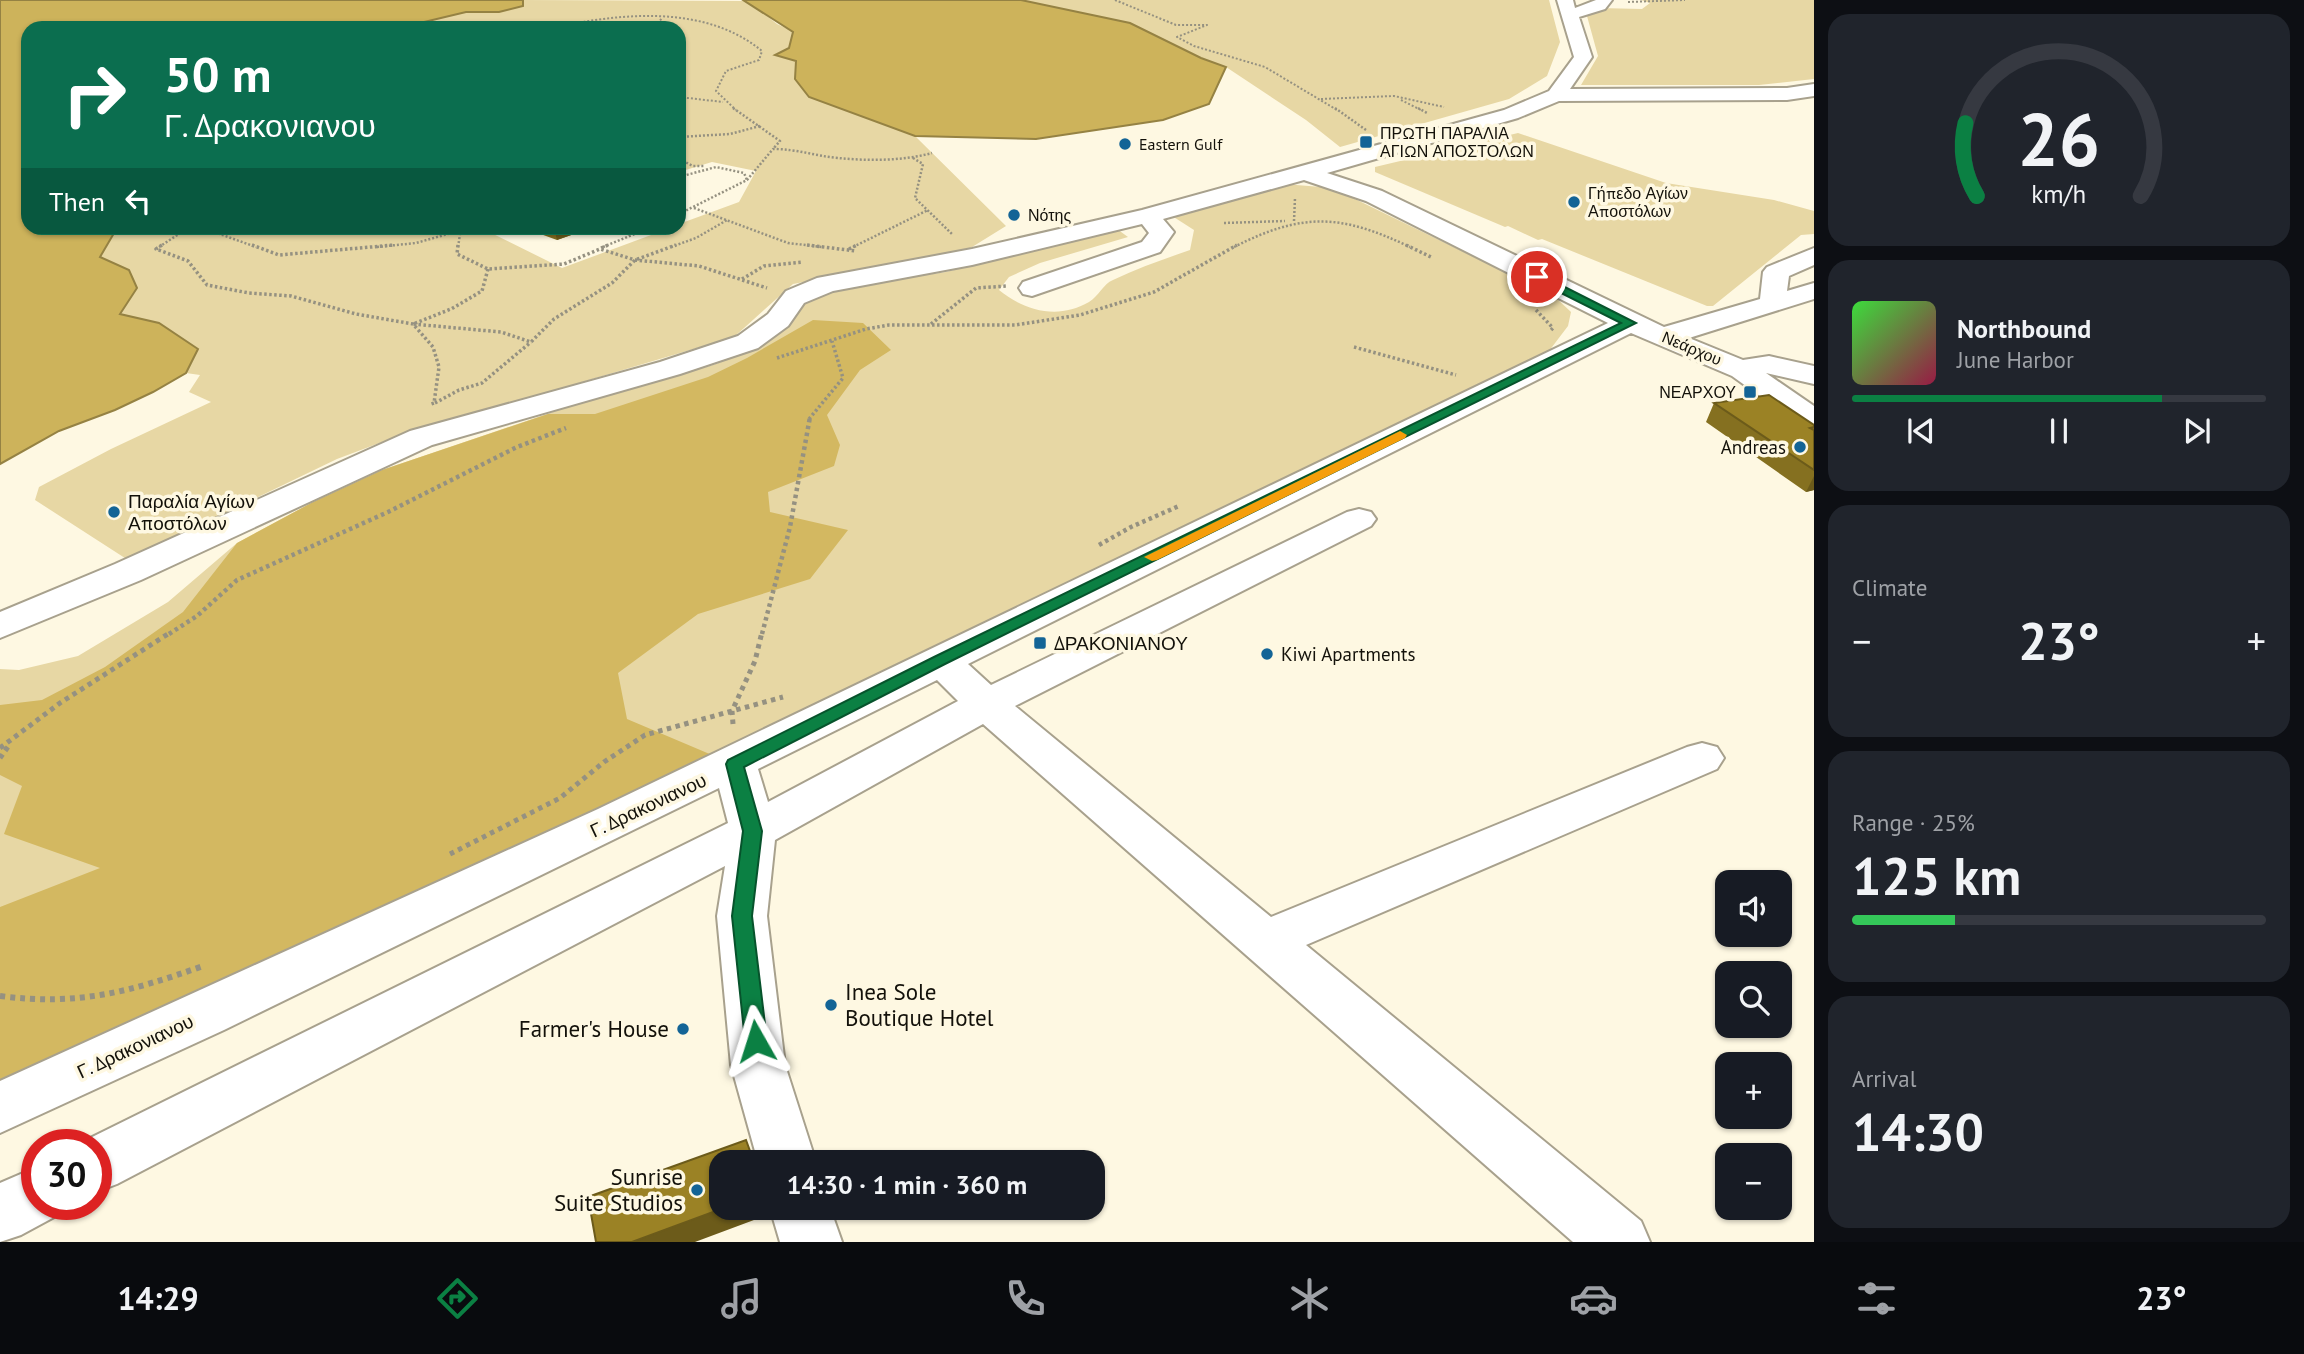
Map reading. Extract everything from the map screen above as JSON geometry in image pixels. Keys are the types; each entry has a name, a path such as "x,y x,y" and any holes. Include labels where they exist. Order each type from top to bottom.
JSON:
{"street":[{"path":"1556,95 1583,57 1566,8 1599,6 1604,1"},
{"path":"0,626 128,572 421,438 670,368 748,342 778,320 795,297 826,284 1154,224 1511,114 1556,95 1787,94 1814,90"},
{"name":"Νεάρχου","path":"1323,174 1648,329 1742,370 1814,420"},
{"path":"1032,288 1151,247 1154,224"},
{"path":"1773,303 1776,272 1814,256"},
{"name":"Γ. Δρακονιανου","path":"0,1108 735,764 940,660 1648,329 1773,303 1814,291"},
{"path":"1742,370 1754,364 1766,363 1814,375"},
{"path":"112,1157 753,831 986,704 1359,519"},
{"path":"940,660 986,704 1619,1242"},
{"path":"1264,941 1702,758"},
{"path":"735,764 753,831 742,916 758,1065 783,1150"},
{"path":"0,1214 21,1203"},
{"path":"804,1220 811,1242"}],"path":[{"path":"1115,0 1176,25 1208,25 1177,37 1188,45 1249,61 1296,83 1393,149"},
{"path":"1604,1 1661,3 1685,0"},
{"path":"586,21 658,18 676,21"},
{"path":"658,18 661,21"},
{"path":"686,23 732,30 762,51 759,60 726,71 716,91 740,115 761,126 780,141 747,180 686,211"},
{"path":"1320,99 1394,96 1433,106 1511,114"},
{"path":"686,98 725,102"},
{"path":"686,137 730,134 761,126"},
{"path":"773,149 798,149 837,158 913,158 932,153"},
{"path":"913,158 923,164 915,198 972,257"},
{"path":"686,162 693,166 716,167 744,173 747,180"},
{"path":"686,175 716,167"},
{"path":"694,208 788,243 858,251"},
{"path":"835,253 928,210"},
{"path":"1154,224 1320,219 1343,222 1435,259"},
{"path":"424,407 459,390 482,383 554,319 612,283 635,260 696,239 727,220"},
{"path":"770,360 889,325 1035,324 1131,301 1186,276 1264,230 1294,221"},
{"path":"177,235 156,249 188,261 207,285 249,293 291,296 356,314 413,324 500,332 531,342"},
{"path":"223,235 279,255 298,255 416,243 442,235"},
{"path":"460,235 457,254 488,269 565,264 631,235"},
{"path":"600,249 635,260 699,266 795,297"},
{"path":"741,279 764,266 814,259"},
{"path":"413,324 451,309 482,291 488,269"},
{"path":"930,325 976,288 991,285 1032,288"},
{"path":"1528,306 1549,322 1553,328 1548,334"},
{"path":"413,324 433,346 439,366 434,403"},
{"path":"735,764 733,711 755,661 790,527 810,415 843,378 832,341"},
{"path":"1354,347 1467,379"},
{"path":"0,748 60,703 197,616 237,579 388,512 517,447 579,424"},
{"path":"1098,546 1131,527 1190,502"},
{"path":"440,859 560,798 604,762 645,735 792,694"},
{"path":"0,758 10,743"},
{"path":"0,996 41,1002 96,1000 208,964"}],"shaded area":[{"path":"0,0 523,0 523,6 499,12 466,12 428,21 21,21 21,235 113,235 100,257 129,270 137,288 120,314 159,323 198,349 186,373 115,410 59,431 0,464"},
{"path":"523,0 748,1 777,24 794,32 789,48 776,54 796,61 809,97 915,136 1006,226 964,252 793,284 734,337 390,439 337,459 128,560 35,500 39,487 111,449 211,402 189,392 200,375 186,373 198,349 159,323 119,314 129,270 100,257 113,235 495,235 562,268 651,235 686,235 686,221 739,202 756,171 712,162 686,170 686,21 428,21 466,12 499,12 523,6"},
{"path":"743,0 1021,0 1130,23 1201,58 1226,67 1209,104 1163,120 1036,139 915,136 809,97 795,79 796,61 775,55 789,48 793,32"},
{"path":"1021,0 1549,0 1560,42 1547,76 1509,99 1340,147 1306,120 1226,67"},
{"path":"1641,0 1814,0 1814,79 1759,85 1581,85 1598,56 1587,16 1599,8 1642,9 1650,3"},
{"name":"Γήπεδο Αγίων Αποστόλων","path":"1518,133 1666,183 1774,200 1814,211 1814,234 1801,235 1713,306 1707,306 1542,239 1538,240 1505,227 1375,172 1375,167"},
{"path":"1284,184 1321,187 1353,198 1554,296 1571,312 1568,326 1549,351 287,960 0,1091 0,669 19,670 78,656 168,602 237,543 313,502 382,470 576,404 713,365 760,347 808,298 838,288 946,272 1117,229 1128,237 1040,263 1009,277 999,290 1031,308 1066,311 1089,302 1113,280 1190,250 1194,230 1169,214"},
{"path":"813,320 863,323 891,350 860,370 827,415 840,445 834,466 768,492 770,512 848,530 810,579 698,614 618,673 627,719 712,755 287,960 0,1091 0,907 100,868 4,834 22,786 0,775 0,705 42,700 105,667 183,612 237,543 313,502 382,470 548,414 595,414 708,377"}],"building":[{"path":"1769,395 1814,425 1810,428 1814,430 1814,470 1714,403"},
{"path":"746,1140 750,1150 718,1150"},
{"path":"709,1153 709,1214 632,1242 596,1242 588,1197"}],"slow traffic":[{"path":"1152,557 1400,435"}],"place":[{"name":"ΠΡΩΤΗ ΠΑΡΑΛΙΑ ΑΓΙΩΝ ΑΠΟΣΤΟΛΩΝ","path":"1366,142"},
{"name":"Eastern Gulf","path":"1125,144"},
{"name":"Γήπεδο Αγίων Αποστόλων","path":"1574,202"},
{"name":"Νότης","path":"1014,215"},
{"name":"ΝΕΑΡΧΟΥ","path":"1750,392"},
{"name":"Andreas","path":"1800,447"},
{"name":"Παραλία Αγίων Αποστόλων","path":"114,512"},
{"name":"ΔΡΑΚΟΝΙΑΝΟΥ","path":"1040,643"},
{"name":"Kiwi Apartments","path":"1267,654"},
{"name":"Inea Sole Boutique Hotel","path":"831,1005"},
{"name":"Farmer's House","path":"683,1029"},
{"name":"Sunrise Suite Studios","path":"697,1190"}],"route":[{"path":"756,1041 742,916 753,831 735,764 940,660 1630,323 1537,277"}]}
